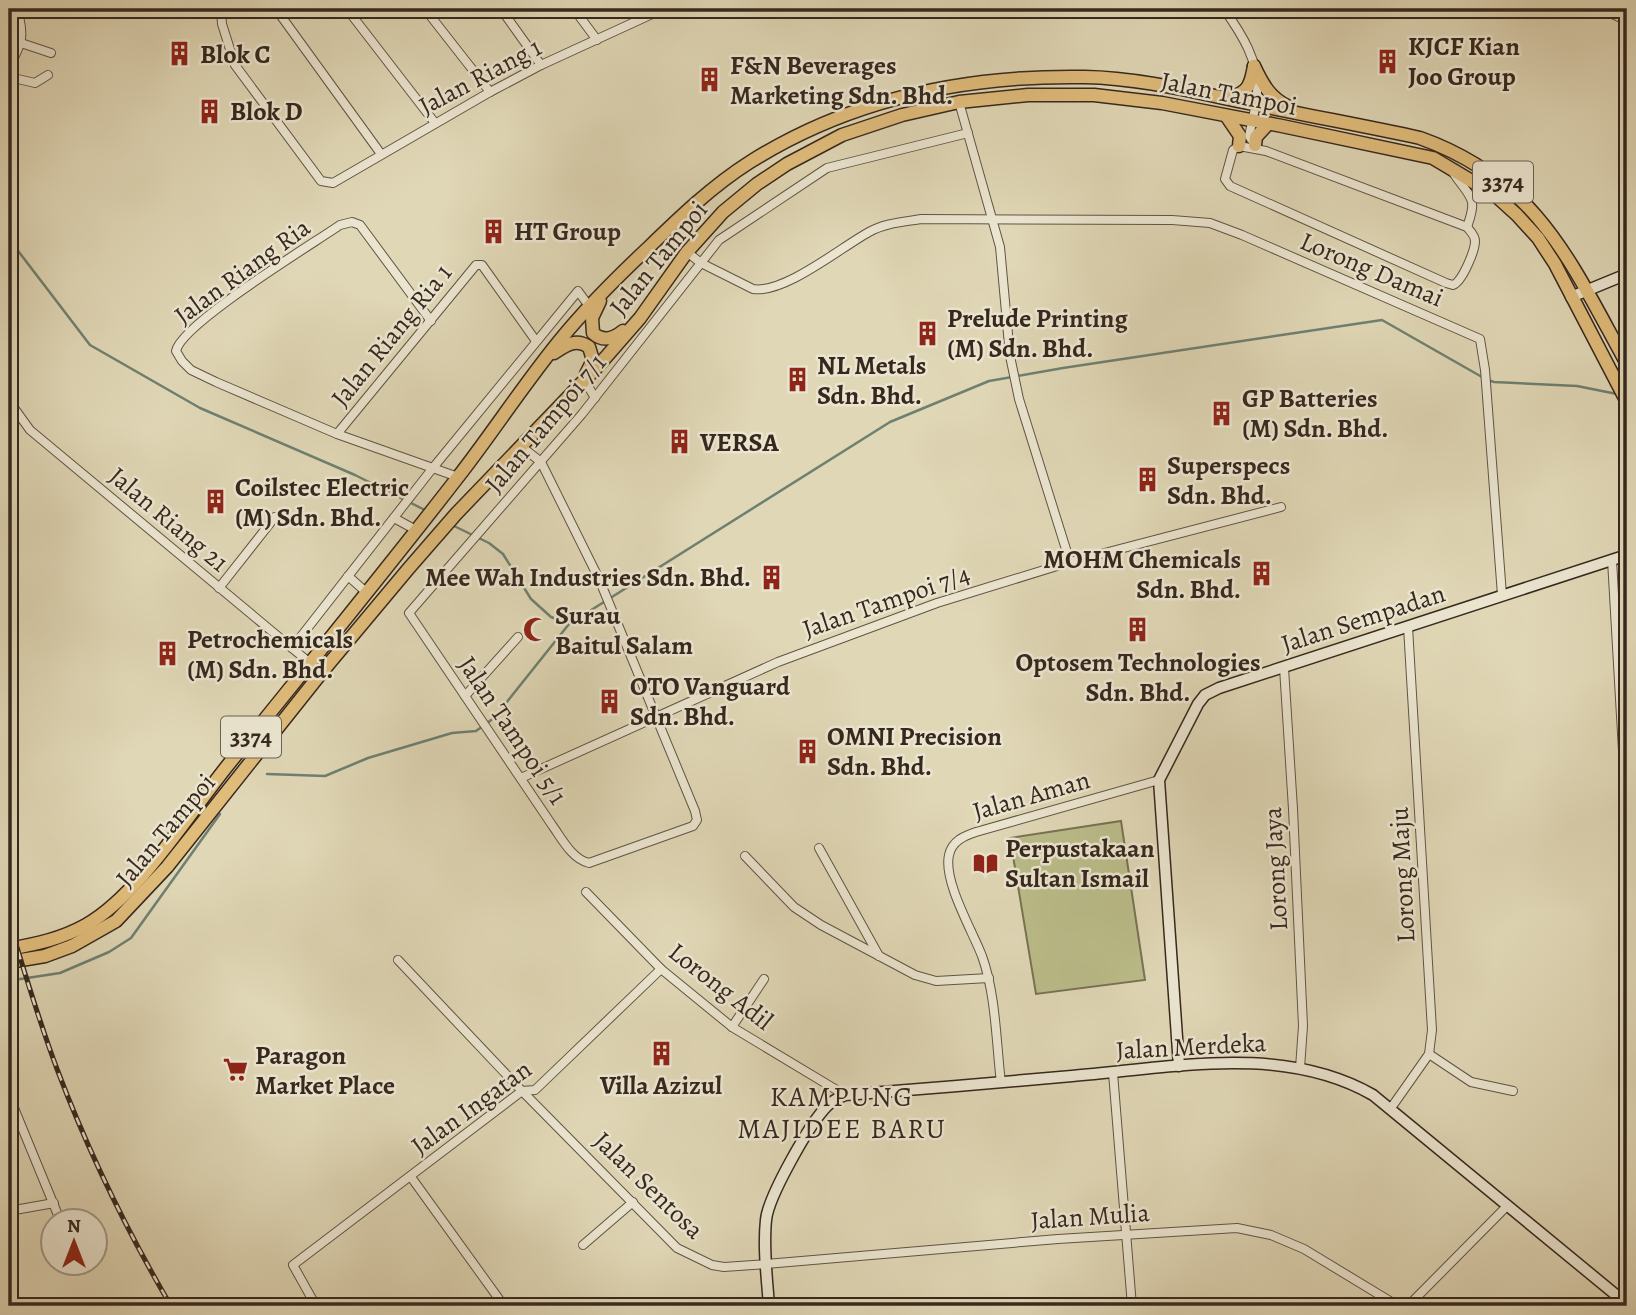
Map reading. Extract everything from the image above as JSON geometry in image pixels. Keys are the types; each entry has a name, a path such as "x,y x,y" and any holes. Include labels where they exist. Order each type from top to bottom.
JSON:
{"main road":[{"path":"1223,98 1241,95 1248,89 1254,66"},
{"path":"1254,66 1262,85 1273,98 1301,113"},
{"name":"Jalan Tampoi","path":"9,949 41,943 83,926 102,915 117,901 159,854 425,519 589,306 704,196 748,163 835,119 895,98 950,85 1023,78 1087,77 1128,80 1420,138 1443,146 1477,165 1503,182 1526,203 1566,255 1627,364"},
{"name":"Jalan Tampoi","path":"9,962 46,956 72,946 116,920 167,867 322,672 456,514 523,447 640,318 687,252 723,212 787,164 842,135 902,115 959,102 1028,94 1094,95 1162,103 1418,154 1450,167 1495,195 1538,238 1627,401"},
{"path":"1227,117 1240,136 1239,146"},
{"path":"1261,148 1256,137 1268,124"},
{"path":"609,286 592,318 593,333 602,339 616,337 640,318"},
{"path":"548,357 573,342 589,346 593,360 582,383"}],"street":[{"path":"9,67 23,35 17,9"},
{"name":"Jalan Riang 1","path":"221,9 222,24 235,65 321,181 333,183 435,122 541,65 663,9"},
{"path":"276,9 382,155"},
{"path":"347,9 435,122"},
{"path":"425,9 490,92"},
{"path":"501,9 541,65"},
{"path":"574,9 597,40"},
{"path":"1224,9 1239,30 1254,66 1258,90 1249,136 1261,148"},
{"path":"1604,10 1627,21"},
{"path":"21,43 51,53"},
{"path":"9,77 35,83 48,75"},
{"path":"959,102 1000,247 1010,356 1019,399 1070,562"},
{"name":"Jalan Tampoi 7/1","path":"409,613 595,398 719,240 827,168 968,132"},
{"path":"1239,146 1261,148 1466,227 1474,234 1475,242 1461,280 1453,285 1230,187 1225,179 1233,150 1239,146"},
{"path":"1450,167 1473,201 1474,209 1466,227"},
{"path":"687,252 701,263 753,289 761,290 780,286 870,231 894,223 921,219 992,219"},
{"name":"Lorong Damai","path":"992,219 1172,220 1210,223 1476,336 1481,344 1485,370 1502,595"},
{"name":"Jalan Riang Ria","path":"431,321 360,225 352,222 340,225 217,309 177,345 176,351 191,370 337,434 458,477"},
{"name":"Jalan Riang Ria 1","path":"337,434 476,265 479,264 536,341"},
{"path":"1572,297 1627,274"},
{"path":"292,648 432,469 578,291 589,306"},
{"path":"582,383 595,398"},
{"name":"Jalan Riang 21","path":"9,401 30,430 310,663"},
{"path":"523,447 541,462 604,591 656,716"},
{"name":"Jalan Tampoi 7/4","path":"521,778 743,676 937,603 1070,562 1281,507"},
{"path":"219,588 275,517"},
{"path":"394,518 416,530"},
{"name":"Jalan Sempadan","path":"1159,780 1198,704 1205,695 1219,688 1627,555"},
{"path":"1612,560 1627,820"},
{"path":"348,576 366,592"},
{"name":"Jalan Tampoi 5/1","path":"409,613 494,741 581,861 589,863 693,826 697,820 656,716"},
{"name":"Lorong Maju","path":"1408,627 1432,1030 1429,1054"},
{"path":"466,698 518,637"},
{"name":"Lorong Jaya","path":"1284,668 1303,1026 1300,1068"},
{"path":"1159,780 1179,1066"},
{"name":"Jalan Aman","path":"1001,1083 989,978 953,884 948,865 949,854 956,842 976,832 1159,780"},
{"path":"818,848 879,956"},
{"path":"745,856 794,907 821,925 915,975 936,981 989,978"},
{"name":"Lorong Adil","path":"586,892 661,969 732,1027 845,1095"},
{"name":"Jalan Sentosa","path":"398,960 677,1248 712,1265 724,1267 766,1264"},
{"name":"Jalan Ingatan","path":"317,1306 293,1265 523,1091 535,1090 661,969"},
{"path":"732,1027 764,979"},
{"path":"1391,1108 1429,1054 1471,1082 1513,1091"},
{"name":"Jalan Merdeka","path":"845,1095 1179,1066 1263,1063 1300,1068 1358,1086 1391,1108 1627,1304"},
{"path":"1113,1073 1132,1306"},
{"path":"769,1306 766,1218 775,1193 819,1116 827,1106 845,1095"},
{"path":"9,1102 14,1108 55,1206"},
{"path":"411,1177 504,1306"},
{"path":"583,1245 633,1202"},
{"path":"9,1211 54,1203"},
{"path":"1408,1306 1508,1205"},
{"name":"Jalan Mulia","path":"766,1264 1126,1234 1237,1228 1260,1233 1304,1249 1398,1306"}],"green space":[{"path":"1121,821 1145,980 1036,994 1010,838"}],"waterway":[{"path":"9,239 90,345 200,408 355,475 425,510"},
{"path":"267,774 325,776 368,758 452,733 476,731 494,718 569,624 890,422 989,381 1382,320 1482,377"},
{"path":"1488,380 1577,386 1617,394"},
{"path":"452,525 489,543 503,554 531,599 551,617 569,624"},
{"path":"14,980 60,973 109,952 131,938 220,814"}],"railway":[{"path":"9,921 44,1033 82,1130 124,1220 171,1306"}],"place":[{"name":"Blok C","path":"180,54"},
{"name":"KJCF Kian Joo Group","path":"1388,61"},
{"name":"F&N Beverages Marketing Sdn. Bhd.","path":"710,80"},
{"name":"Blok D","path":"210,111"},
{"name":"HT Group","path":"494,231"},
{"name":"Prelude Printing (M) Sdn. Bhd.","path":"927,333"},
{"name":"NL Metals Sdn. Bhd.","path":"797,380"},
{"name":"GP Batteries (M) Sdn. Bhd.","path":"1222,413"},
{"name":"VERSA","path":"680,442"},
{"name":"Superspecs Sdn. Bhd.","path":"1147,480"},
{"name":"Coilstec Electric (M) Sdn. Bhd.","path":"215,502"},
{"name":"MOHM Chemicals Sdn. Bhd.","path":"1261,574"},
{"name":"Mee Wah Industries Sdn. Bhd.","path":"771,577"},
{"name":"Surau Baitul Salam","path":"535,630"},
{"name":"Optosem Technologies Sdn. Bhd.","path":"1138,630"},
{"name":"Petrochemicals (M) Sdn. Bhd.","path":"167,654"},
{"name":"OTO Vanguard Sdn. Bhd.","path":"610,701"},
{"name":"OMNI Precision Sdn. Bhd.","path":"807,751"},
{"name":"Perpustakaan Sultan Ismail","path":"985,863"},
{"name":"Villa Azizul","path":"661,1053"},
{"name":"Paragon Market Place","path":"235,1070"}],"district":[{"name":"KAMPUNG MAJIDEE BARU","path":"842,1112"}]}
